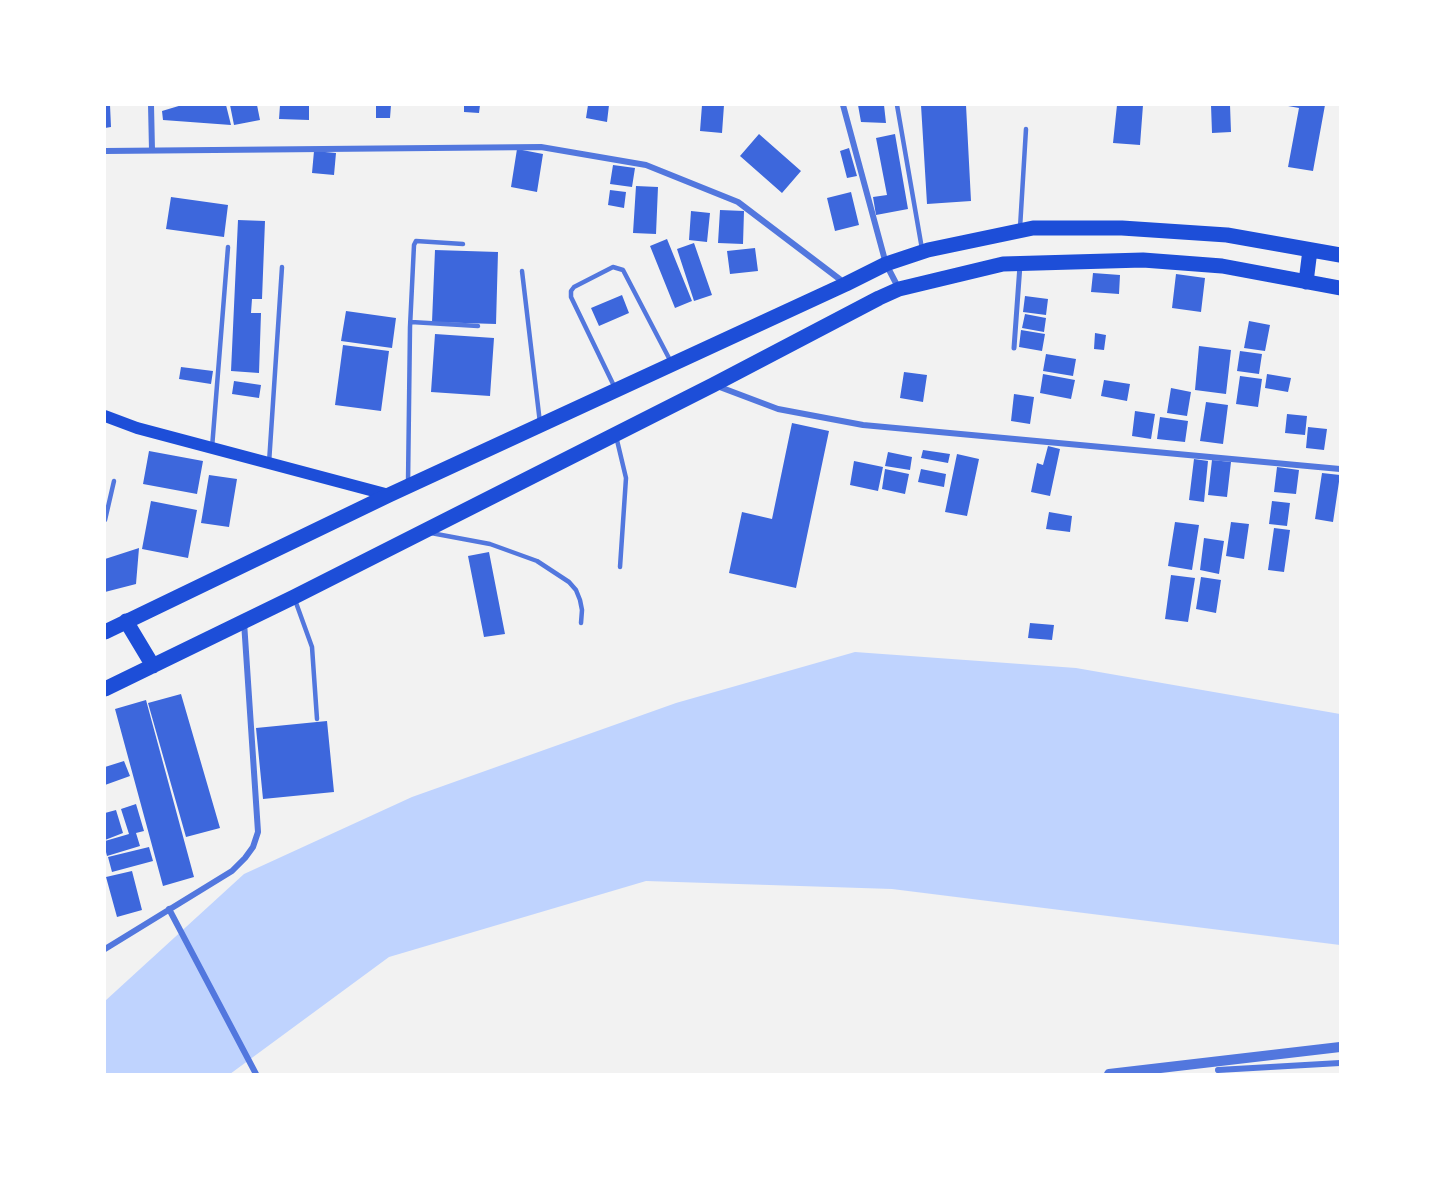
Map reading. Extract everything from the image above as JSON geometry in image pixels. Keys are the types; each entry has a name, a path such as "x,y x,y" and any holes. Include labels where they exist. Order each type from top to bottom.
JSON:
{"main road":[{"path":"105,632 408,486 886,264 922,252 1033,228 1122,228 1227,235 1340,255"},
{"path":"1306,282 1310,250"},
{"path":"105,689 294,597 899,289 1003,264 1143,260 1222,266 1340,288"},
{"path":"105,416 137,428 389,495"},
{"path":"126,621 153,666"}],"street":[{"path":"151,105 152,150"},
{"path":"843,105 886,264 899,289"},
{"path":"105,151 541,147 646,165 738,202 846,284"},
{"path":"1014,348 1020,264"},
{"path":"713,385 778,409 863,425 1340,469"},
{"path":"105,949 232,871 253,847 258,832 244,622"},
{"path":"169,909 256,1074"},
{"path":"1109,1074 1340,1047"},
{"path":"1218,1070 1340,1063"}],"lane":[{"path":"897,105 922,252"},
{"path":"1020,231 1026,129"},
{"path":"408,486 414,245 416,241 462,244"},
{"path":"212,448 228,247"},
{"path":"269,463 282,267"},
{"path":"616,391 571,297 574,287 613,267 623,270 672,364"},
{"path":"522,271 540,426"},
{"path":"411,322 478,326"},
{"path":"615,434 626,478 620,567"},
{"path":"105,520 114,481"},
{"path":"422,532 490,544 537,561 569,582 576,590 582,610 581,623"},
{"path":"294,597 312,647 317,719"}],"water":[{"path":"855,652 1076,668 1340,714 1340,945 892,889 646,881 389,957 230,1074 105,1074 105,1001 244,874 412,797 676,703"}],"building":[{"path":"105,105 110,105 111,127 105,128"},
{"path":"182,105 226,105 231,125 163,120 162,111"},
{"path":"230,105 257,105 260,120 234,125"},
{"path":"280,105 309,105 309,120 279,119"},
{"path":"376,105 391,105 390,118 376,118"},
{"path":"464,105 480,105 479,113 464,112"},
{"path":"588,105 609,105 607,122 586,118"},
{"path":"702,105 724,105 722,133 700,131"},
{"path":"858,105 884,105 886,123 861,122"},
{"path":"921,105 966,105 971,201 927,204"},
{"path":"1117,105 1143,105 1140,145 1113,143"},
{"path":"1211,105 1230,105 1231,132 1212,133"},
{"path":"1288,105 1325,105 1313,171 1288,167 1299,108"},
{"path":"759,134 801,171 782,193 740,156"},
{"path":"895,134 908,209 876,215 873,197 887,195 876,138"},
{"path":"849,148 857,176 847,178 840,151"},
{"path":"517,149 543,154 537,192 511,187"},
{"path":"314,151 336,153 334,175 312,173"},
{"path":"613,165 635,168 632,187 610,184"},
{"path":"636,186 658,187 656,234 633,233"},
{"path":"610,190 626,192 624,208 608,205"},
{"path":"851,192 859,225 835,231 827,198"},
{"path":"171,197 228,205 224,237 166,229"},
{"path":"720,210 744,211 743,244 718,243"},
{"path":"691,211 710,213 707,242 689,240"},
{"path":"238,220 265,221 262,299 252,299 251,313 261,313 259,373 231,371"},
{"path":"667,239 692,301 675,308 650,246"},
{"path":"694,243 712,295 694,301 677,249"},
{"path":"755,248 758,271 730,274 727,251"},
{"path":"435,250 498,252 496,324 432,322"},
{"path":"1093,273 1120,275 1119,294 1091,292"},
{"path":"1176,274 1205,278 1201,312 1172,308"},
{"path":"622,295 629,313 599,326 591,308"},
{"path":"1025,296 1048,299 1046,315 1023,312"},
{"path":"346,311 396,318 392,348 341,341"},
{"path":"1025,314 1046,318 1044,332 1022,328"},
{"path":"1249,321 1270,325 1265,351 1244,348"},
{"path":"1021,330 1045,334 1042,351 1019,347"},
{"path":"1095,333 1106,335 1104,350 1094,349"},
{"path":"435,334 494,338 490,396 431,392"},
{"path":"343,345 389,351 381,411 335,405"},
{"path":"1199,346 1231,350 1226,394 1195,390"},
{"path":"1240,351 1262,354 1259,374 1237,371"},
{"path":"1046,354 1076,359 1073,376 1043,371"},
{"path":"181,367 213,371 211,384 179,379"},
{"path":"904,372 927,375 923,402 900,398"},
{"path":"1043,374 1075,380 1071,399 1040,393"},
{"path":"1267,374 1291,378 1288,392 1265,388"},
{"path":"1240,376 1262,379 1258,407 1236,404"},
{"path":"1104,380 1130,384 1127,401 1101,396"},
{"path":"234,381 261,385 259,398 232,394"},
{"path":"1171,388 1191,392 1187,416 1167,413"},
{"path":"1014,394 1034,397 1030,424 1011,421"},
{"path":"1206,402 1228,405 1223,444 1200,441"},
{"path":"1135,411 1155,414 1151,439 1132,436"},
{"path":"1287,414 1307,416 1305,435 1285,433"},
{"path":"1160,417 1188,421 1185,442 1157,439"},
{"path":"792,423 829,431 796,588 729,573 742,512 772,519"},
{"path":"1308,427 1327,429 1324,450 1306,448"},
{"path":"1048,446 1060,449 1050,496 1031,492 1037,463 1043,465"},
{"path":"923,450 950,454 948,463 921,458"},
{"path":"149,451 203,461 197,494 143,484"},
{"path":"888,452 912,457 910,470 885,466"},
{"path":"957,454 979,459 967,516 945,512"},
{"path":"1194,459 1208,461 1204,502 1189,500"},
{"path":"1212,460 1231,462 1227,497 1208,495"},
{"path":"854,461 883,467 878,491 850,485"},
{"path":"1277,467 1299,470 1296,494 1274,492"},
{"path":"885,469 909,474 905,494 882,489"},
{"path":"921,469 946,474 944,487 918,482"},
{"path":"1322,473 1340,475 1333,522 1315,519"},
{"path":"209,475 237,479 229,527 201,523"},
{"path":"151,501 197,510 188,558 142,549"},
{"path":"1272,501 1290,503 1287,526 1269,524"},
{"path":"1049,512 1072,516 1070,532 1046,529"},
{"path":"1175,522 1199,525 1192,570 1168,566"},
{"path":"1231,522 1249,524 1244,559 1226,556"},
{"path":"1274,528 1290,530 1284,572 1268,570"},
{"path":"1204,538 1224,541 1219,574 1200,570"},
{"path":"139,548 136,584 105,592 105,559"},
{"path":"489,552 505,634 484,637 468,556"},
{"path":"1171,575 1195,578 1188,622 1165,619"},
{"path":"1201,577 1221,580 1216,613 1196,609"},
{"path":"1030,623 1054,625 1052,640 1028,638"},
{"path":"181,694 220,828 186,837 148,703"},
{"path":"146,700 194,877 163,886 115,709"},
{"path":"327,721 334,792 263,799 256,728"},
{"path":"124,761 130,776 105,785 105,767"},
{"path":"136,804 144,831 136,833 140,846 107,856 105,841 129,834 121,809"},
{"path":"116,810 123,833 105,840 105,813"},
{"path":"149,847 153,861 112,872 108,857"},
{"path":"132,871 142,910 117,917 106,877"}]}
